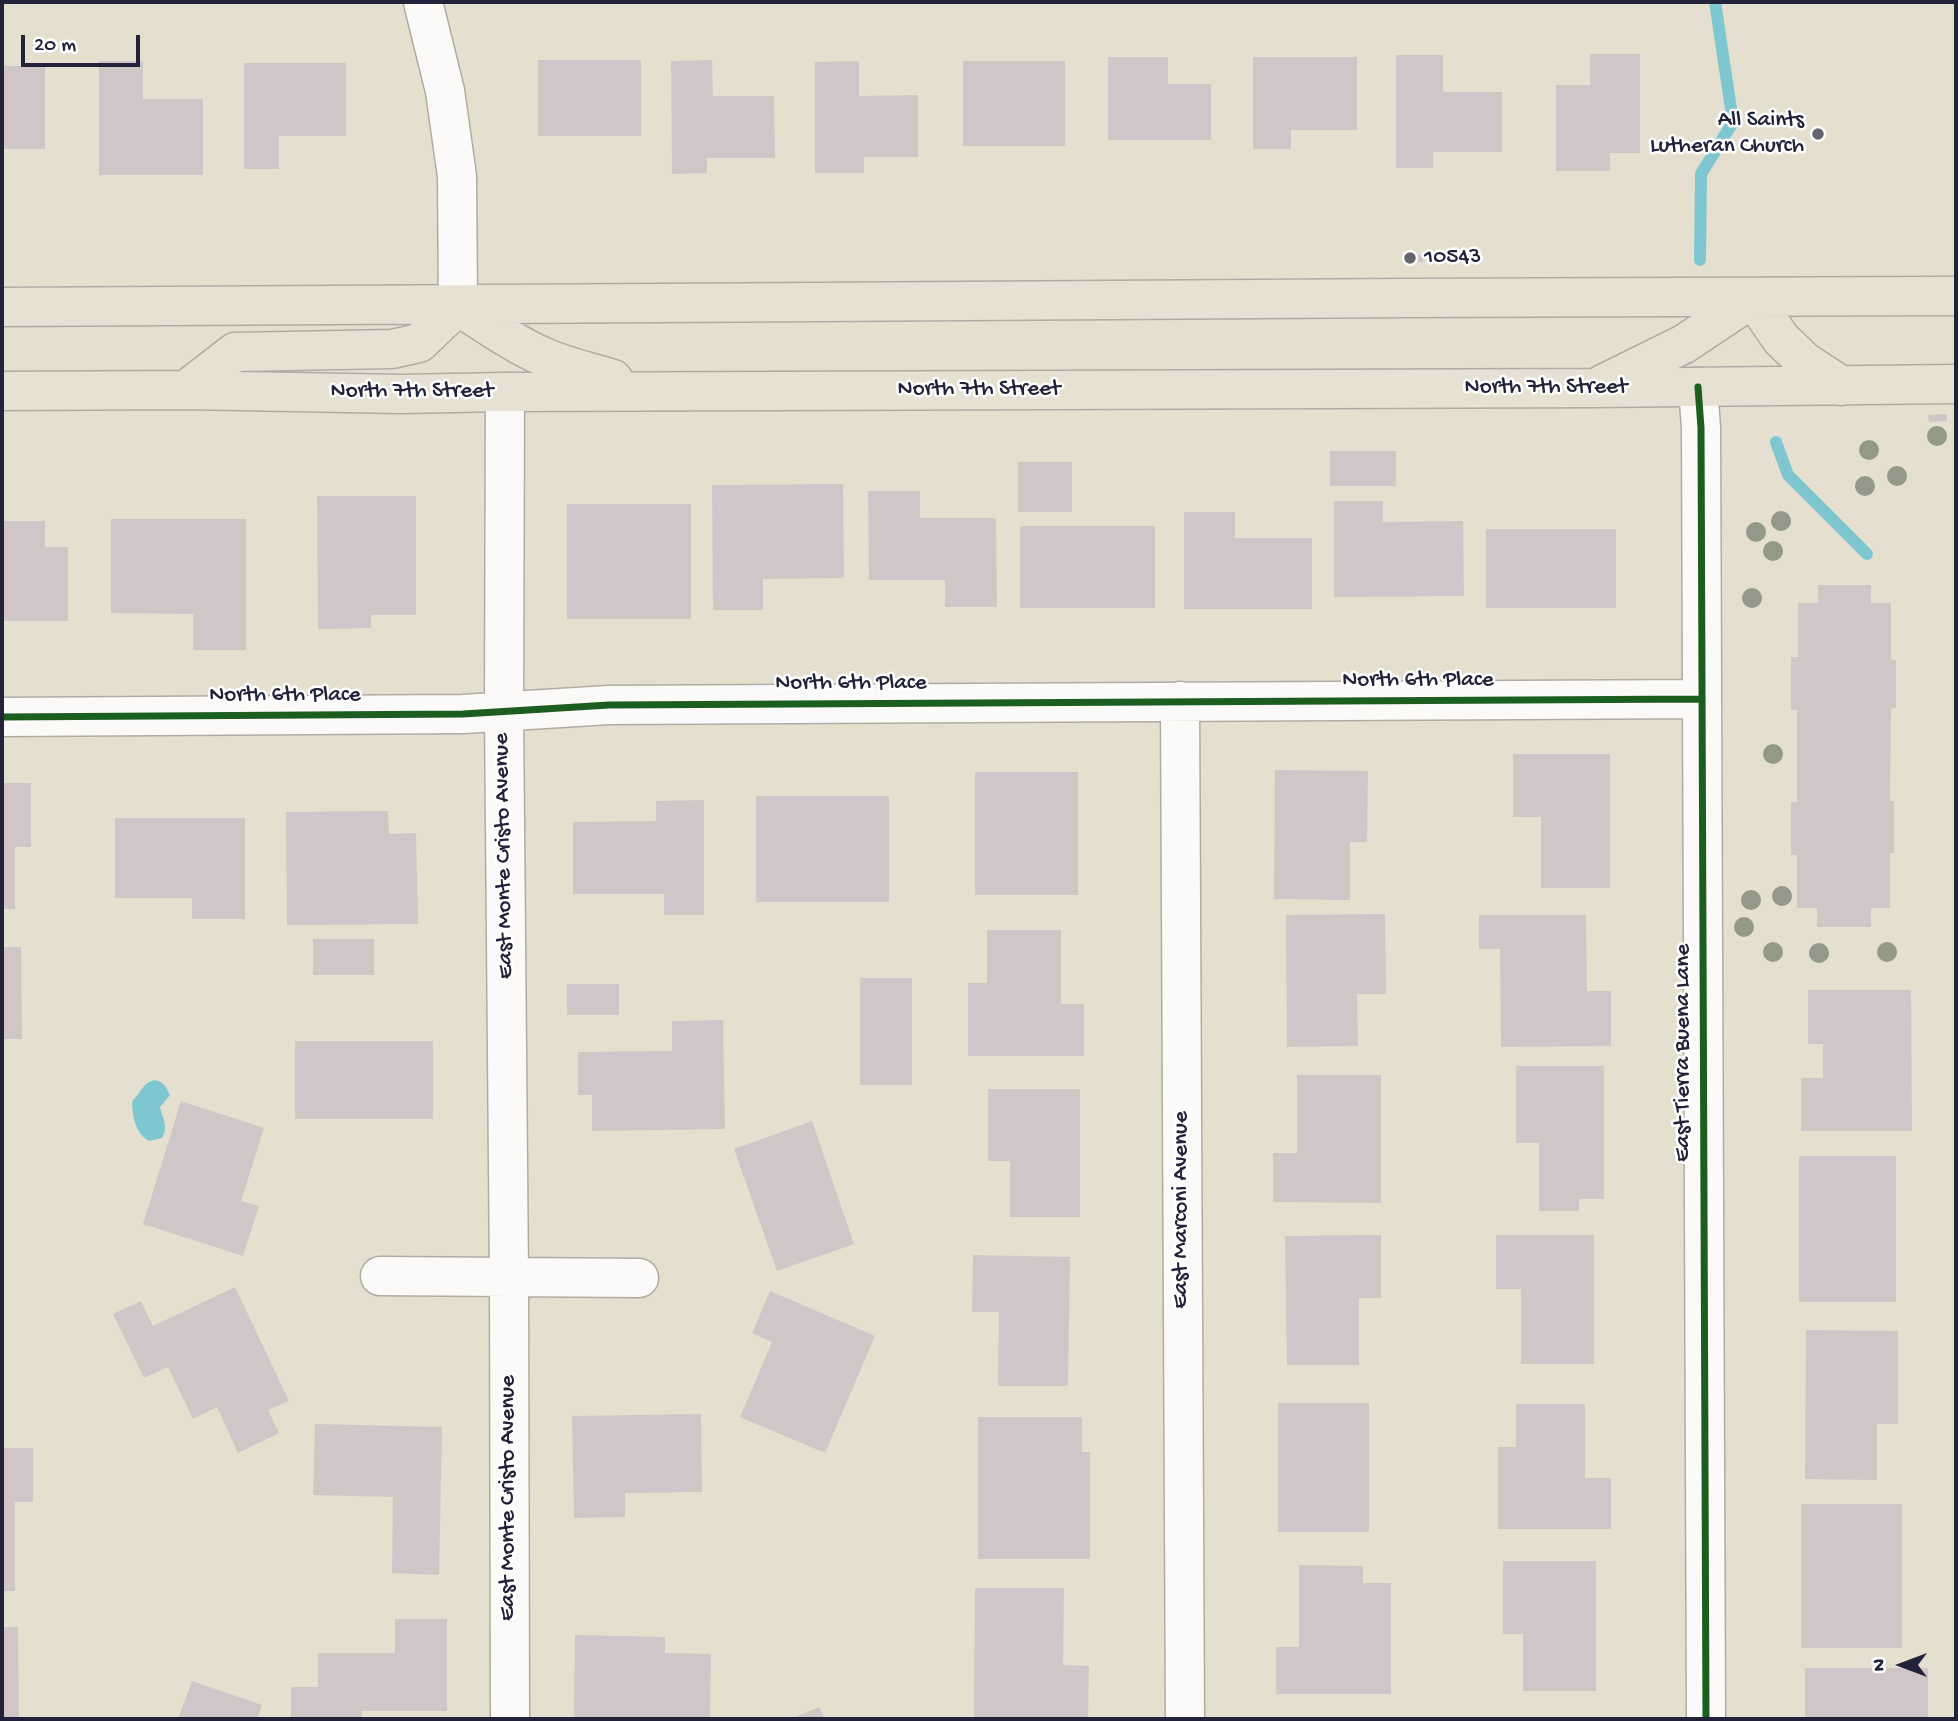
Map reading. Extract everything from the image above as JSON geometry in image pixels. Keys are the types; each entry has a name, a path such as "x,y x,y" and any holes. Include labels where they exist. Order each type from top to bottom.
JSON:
{"main road":[{"path":"2,307 1956,296"},
{"path":"1753,298 1781,339 1805,362 1842,386"},
{"path":"1595,388 1684,344 1753,298"},
{"path":"186,390 234,352 392,349 419,343 458,306"},
{"path":"458,306 508,339 543,356 573,368 661,391"},
{"name":"North 7th Street","path":"2,391 186,390 401,394 1956,384"}],"street":[{"path":"423,2 445,91 457,176 458,306"},
{"name":"East Tierra Buena Lane","path":"1698,387 1701,428 1706,1719"},
{"name":"East Monte Cristo Avenue","path":"505,392 504,712 510,1719"},
{"name":"North 6th Place","path":"2,717 463,714 609,705 1701,699"},
{"name":"East Marconi Avenue","path":"1180,701 1185,1719"},
{"path":"380,1276 639,1278"}],"water":[{"path":"155,1080 166,1087 170,1095 160,1107 165,1126 164,1134 162,1138 149,1141 138,1130 132,1104 145,1085"}],"building":[{"path":"1590,54 1640,54 1640,153 1610,153 1610,171 1556,171 1556,85 1590,85"},
{"path":"1396,55 1443,55 1443,92 1502,92 1502,152 1433,152 1433,168 1396,168"},
{"path":"1108,57 1168,57 1168,84 1211,84 1211,140 1108,140"},
{"path":"1253,57 1357,57 1357,130 1291,130 1291,149 1253,149"},
{"path":"538,60 641,60 641,136 538,136"},
{"path":"712,60 713,96 774,96 775,158 707,158 707,173 672,174 671,61"},
{"path":"99,61 143,61 143,99 203,99 203,175 99,175"},
{"path":"859,61 859,96 918,95 918,157 864,157 864,173 815,173 815,62"},
{"path":"963,61 1065,61 1065,146 963,146"},
{"path":"244,63 346,63 346,136 279,136 279,169 244,169"},
{"path":"2,66 45,66 45,149 2,149"},
{"path":"1404,255 1423,255 1423,262 1404,262"},
{"path":"1947,414 1947,421 1929,422 1928,415"},
{"path":"1330,451 1396,451 1396,486 1330,486"},
{"path":"1018,462 1072,462 1072,512 1018,512"},
{"path":"843,484 844,578 763,579 763,610 713,610 712,485"},
{"path":"868,491 920,491 920,518 996,518 997,607 945,607 945,580 869,580"},
{"path":"317,496 416,496 416,615 371,615 371,628 318,629"},
{"path":"1334,501 1383,501 1383,522 1463,521 1464,596 1334,597"},
{"path":"567,504 691,504 691,619 567,619"},
{"path":"1184,512 1235,512 1235,538 1312,538 1312,609 1184,609"},
{"path":"111,519 246,519 246,650 193,650 193,614 111,613"},
{"path":"2,521 45,521 45,547 68,547 68,621 2,621"},
{"path":"1020,526 1155,526 1155,608 1020,608"},
{"path":"1486,529 1616,529 1616,608 1486,608"},
{"path":"1818,585 1871,585 1871,603 1891,603 1891,660 1896,660 1896,708 1891,708 1890,801 1894,801 1894,853 1890,853 1890,908 1871,908 1871,927 1817,927 1817,908 1797,908 1797,855 1791,855 1791,802 1797,802 1797,710 1791,710 1791,657 1798,657 1798,603 1818,603"},
{"path":"1513,754 1610,754 1610,888 1541,888 1541,817 1513,817"},
{"path":"1275,770 1368,771 1367,842 1350,842 1350,900 1274,899"},
{"path":"975,772 1078,772 1078,895 975,895"},
{"path":"2,783 31,783 31,847 15,847 15,909 2,909"},
{"path":"756,796 889,796 889,902 756,902"},
{"path":"704,800 704,915 664,915 664,894 573,894 573,822 656,821 656,801"},
{"path":"388,811 389,834 416,833 418,924 287,925 286,812"},
{"path":"115,818 245,818 245,919 192,919 192,898 115,898"},
{"path":"1385,914 1386,994 1357,994 1358,1046 1287,1047 1286,915"},
{"path":"1479,915 1586,915 1587,991 1611,991 1611,1046 1501,1047 1500,949 1479,949"},
{"path":"987,930 1061,930 1061,1004 1084,1004 1084,1056 968,1056 968,983 987,983"},
{"path":"313,939 374,939 374,975 313,975"},
{"path":"2,947 21,947 22,1039 2,1039"},
{"path":"860,978 912,978 912,1085 860,1085"},
{"path":"567,984 619,984 619,1015 567,1015"},
{"path":"1808,990 1911,990 1912,1131 1801,1131 1801,1078 1823,1078 1823,1044 1808,1044"},
{"path":"723,1020 725,1129 592,1131 592,1095 578,1095 578,1052 672,1051 672,1021"},
{"path":"295,1041 433,1041 433,1119 295,1119"},
{"path":"1516,1066 1604,1066 1604,1199 1579,1199 1579,1211 1539,1211 1539,1143 1516,1143"},
{"path":"1297,1075 1381,1075 1381,1203 1273,1202 1273,1153 1297,1153"},
{"path":"988,1089 1080,1089 1080,1217 1010,1217 1010,1161 988,1161"},
{"path":"181,1101 264,1128 241,1201 259,1206 243,1256 143,1224"},
{"path":"812,1121 854,1244 777,1271 734,1149"},
{"path":"1799,1156 1896,1156 1896,1302 1799,1302"},
{"path":"1381,1235 1381,1298 1359,1298 1359,1365 1287,1365 1285,1236"},
{"path":"1496,1235 1594,1235 1594,1364 1521,1364 1521,1289 1496,1289"},
{"path":"973,1255 1070,1257 1068,1386 998,1386 999,1312 972,1312"},
{"path":"235,1287 289,1401 268,1410 279,1433 238,1453 217,1407 193,1419 168,1367 144,1378 113,1314 141,1301 153,1326"},
{"path":"770,1291 875,1336 825,1453 740,1417 772,1342 752,1333"},
{"path":"1806,1330 1898,1331 1898,1424 1877,1424 1877,1480 1805,1479"},
{"path":"1278,1403 1369,1403 1369,1532 1278,1532"},
{"path":"1516,1404 1585,1404 1585,1478 1611,1478 1611,1529 1498,1529 1498,1447 1516,1447"},
{"path":"701,1414 702,1492 625,1493 625,1517 574,1518 572,1416"},
{"path":"978,1417 1082,1417 1082,1452 1090,1452 1090,1559 978,1559"},
{"path":"315,1424 442,1427 439,1575 392,1573 393,1497 313,1495"},
{"path":"2,1448 33,1448 33,1502 15,1502 15,1591 2,1591"},
{"path":"1801,1504 1902,1504 1902,1648 1801,1648"},
{"path":"1503,1561 1596,1561 1596,1691 1523,1691 1523,1634 1503,1634"},
{"path":"1299,1565 1363,1566 1363,1583 1391,1583 1391,1694 1276,1694 1276,1647 1299,1647"},
{"path":"975,1588 1064,1588 1063,1665 1089,1666 1088,1719 974,1718"},
{"path":"395,1619 447,1619 447,1711 362,1711 362,1719 291,1719 291,1687 318,1687 318,1653 395,1653"},
{"path":"2,1627 18,1627 19,1719 2,1719"},
{"path":"575,1635 665,1637 665,1653 711,1654 710,1719 574,1719"},
{"path":"1805,1668 1928,1668 1928,1719 1805,1719"},
{"path":"192,1681 262,1705 257,1719 178,1719"},
{"path":"819,1707 825,1719 791,1719"}],"waterway":[{"path":"1700,260 1701,174 1733,122 1715,2"},
{"path":"1776,442 1788,475 1867,554"}],"cycle path":[{"path":"1698,387 1701,428 1706,1719"},
{"path":"2,717 463,714 609,705 1701,699"}],"place":[{"name":"All Saints Lutheran Church","path":"1818,134"},
{"name":"10543","path":"1410,258"}]}
